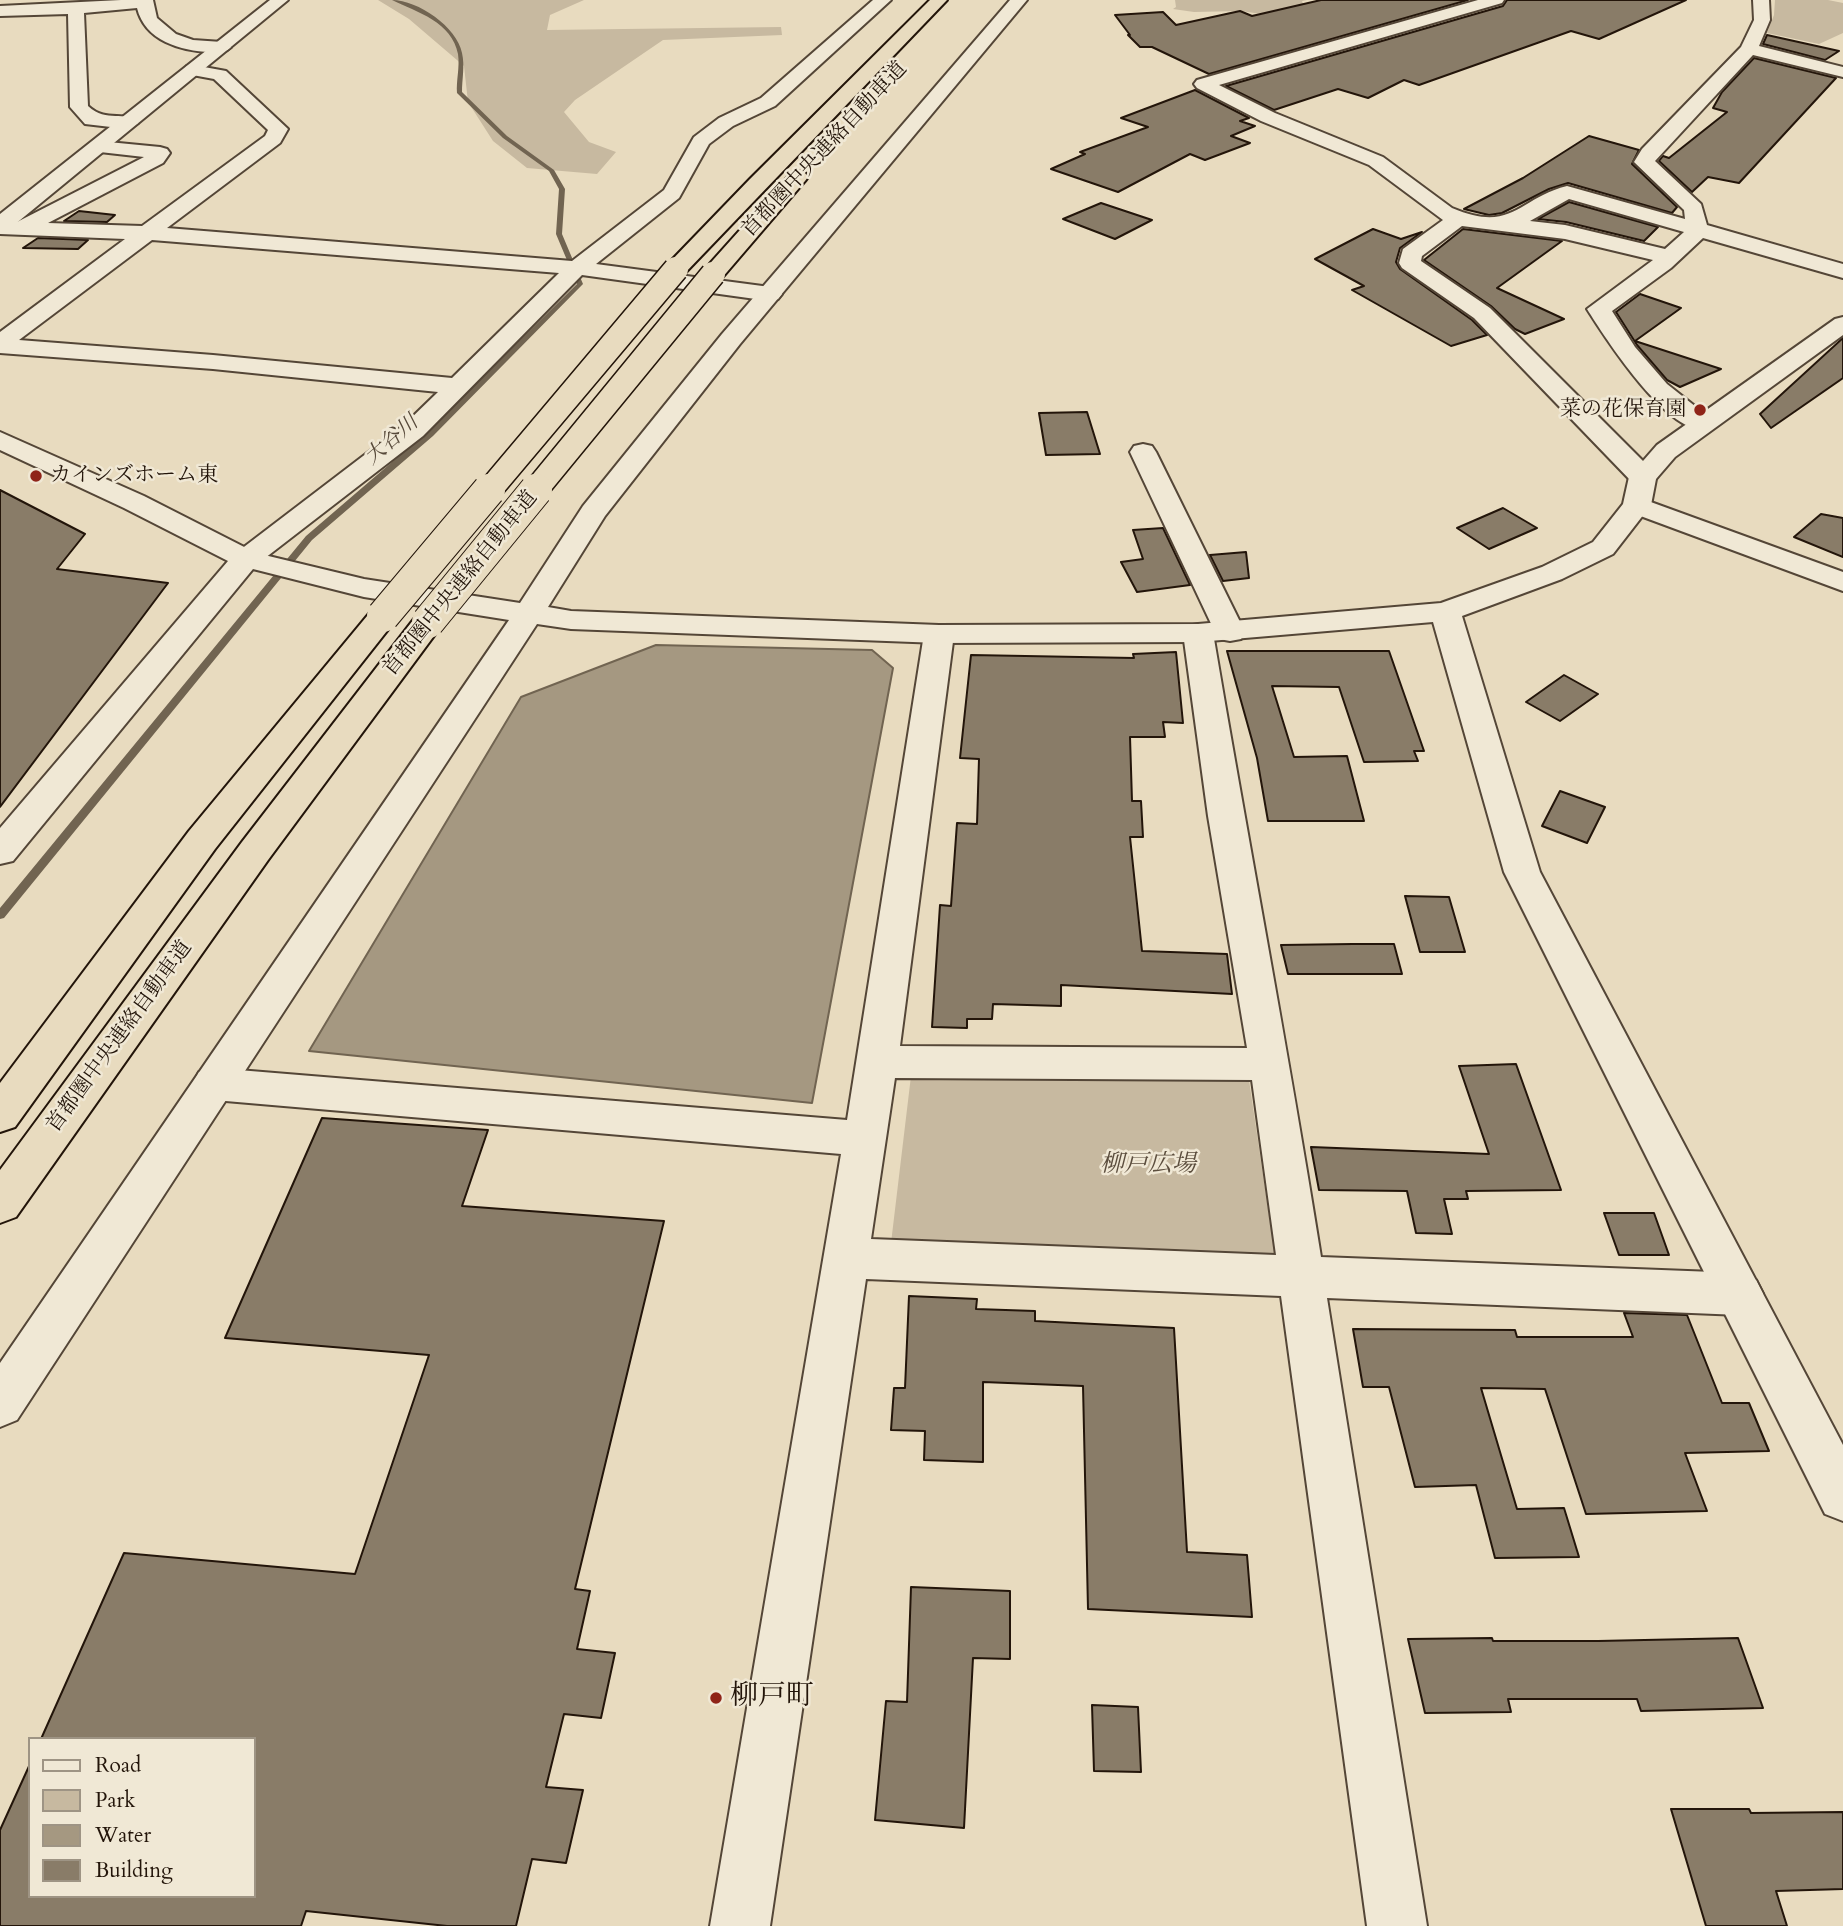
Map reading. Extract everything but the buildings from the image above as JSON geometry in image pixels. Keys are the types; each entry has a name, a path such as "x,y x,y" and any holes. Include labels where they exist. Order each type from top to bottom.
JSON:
{"highway":[{"name":"首都圏中央連絡自動車道","path":"932,35 948,4"},
{"name":"首都圏中央連絡自動車道","path":"0,1115 202,840 383,616 676,269 757,183 948,4"},
{"name":"首都圏中央連絡自動車道","path":"0,1204 256,851 428,622 713,274 813,159"}],"street":[{"path":"7,227 97,147 280,0"},
{"path":"0,852 246,559 414,429 577,268 672,194 701,141 726,122 768,102 883,0"},
{"path":"0,1404 528,614 593,512 731,339 1019,0"},
{"path":"1496,0 1203,84 1268,117 1376,161 1444,214 1458,219 1565,232 1669,257"},
{"path":"1697,231 1694,208 1644,162 1649,153 1749,49 1762,20 1761,0"},
{"path":"0,11 76,9 144,1 147,18 171,40 193,47 222,47"},
{"path":"76,9 79,107 92,120 128,123"},
{"path":"1749,49 1843,72"},
{"path":"0,345 273,139 278,129 220,75 193,70"},
{"path":"7,227 156,159 160,153 97,147"},
{"path":"1509,224 1567,192 1843,271"},
{"path":"1458,219 1411,254 1410,263 1482,313 1640,491 1843,582"},
{"path":"7,227 145,233 577,268 770,294"},
{"path":"1697,231 1651,273 1599,309 1626,351 1658,389 1701,424"},
{"path":"0,440 135,502 246,559 364,588 528,614 571,620 939,634 1214,632 1445,612 1552,573 1603,548 1666,451 1843,324"},
{"path":"0,345 458,386"},
{"path":"1143,452 1214,632 1226,816 1270,1064 1397,1926"},
{"path":"1445,612 1522,872 1843,1496"},
{"path":"740,1926 877,1062 939,634"},
{"path":"877,1062 1270,1064"},
{"path":"214,1084 865,1139"},
{"path":"846,1258 1740,1294"}],"green space":[{"path":"378,0 584,0 550,15 547,30 781,27 782,35 663,40 575,100 564,112 589,142 616,152 597,174 527,168 493,141 468,102 464,66 409,19"},
{"path":"1175,0 1307,0 1302,1 1306,12 1268,15 1241,11 1194,12 1173,9 1176,7"},
{"path":"1775,0 1828,0 1843,3 1843,33 1819,44 1767,33 1774,15"},
{"name":"柳戸広場","path":"911,1076 1249,1080 1275,1256 891,1243"}],"water":[{"path":"656,645 872,650 893,668 812,1103 309,1051 521,697"}],"waterway":[{"name":"大谷川","path":"0,915 309,538 430,434 580,284 559,234 562,189 551,170 505,137 459,92 460,53 457,43 444,26 414,7 394,0"}],"place":[{"name":"菜の花保育園","path":"1700,410"},
{"name":"カインズホーム東","path":"36,476"},
{"name":"柳戸町","path":"716,1698"}]}
